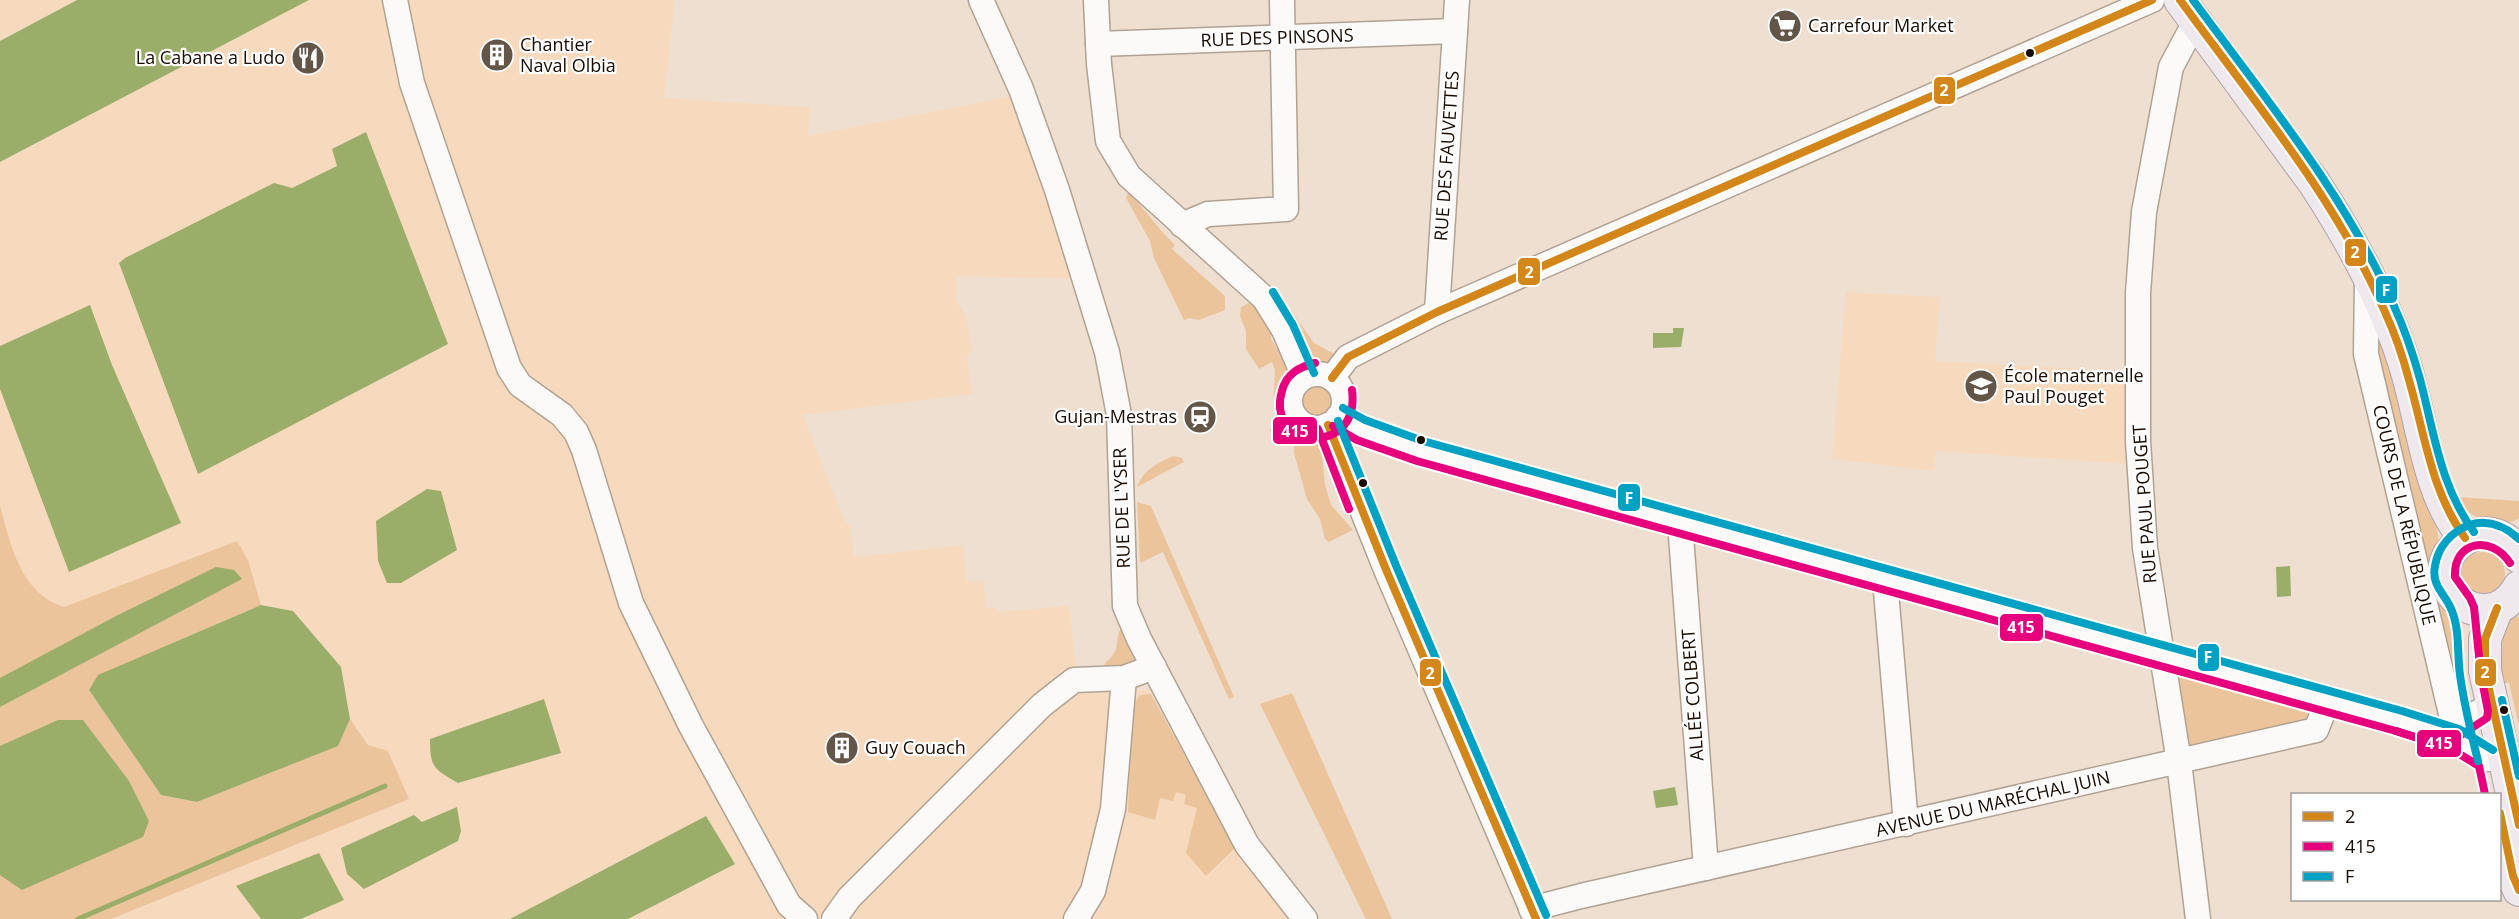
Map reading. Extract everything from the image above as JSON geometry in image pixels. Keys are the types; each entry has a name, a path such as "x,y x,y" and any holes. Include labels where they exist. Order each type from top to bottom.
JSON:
{"main road":[{"name":"COURS DE LA RÉPUBLIQUE","path":"2188,11 2315,184 2367,275 2403,359 2437,490 2449,519 2464,538"},
{"path":"2508,597 2485,611 2472,609 2460,603 2452,594 2446,582 2445,569 2448,557 2464,538 2477,533 2490,533 2513,540"},
{"path":"2508,597 2485,639 2485,672 2519,825"},
{"path":"2460,603 2465,623 2470,674 2455,726 2503,755"},
{"path":"2496,793 2503,755"},
{"path":"2501,822 2513,876 2519,890"}],"street":[{"path":"395,0 412,83 509,368 520,385 562,415 576,432 585,450 631,603 691,726 789,905 805,919"},
{"name":"RUE DE L'YSER","path":"981,0 1021,89 1058,195 1107,352 1119,415 1125,606 1154,667 1247,845 1305,919"},
{"path":"1096,0 1108,141 1129,176 1264,298 1284,330 1304,376"},
{"path":"1182,225 1208,214 1286,209 1282,0"},
{"name":"RUE DES FAUVETTES","path":"1437,312 1457,0"},
{"path":"1332,378 1348,357 1437,312 2152,0"},
{"name":"RUE PAUL POUGET","path":"2188,11 2171,67 2144,212 2138,293 2138,441 2144,537 2179,762 2198,919"},
{"name":"RUE DES PINSONS","path":"1098,44 1455,31"},
{"name":"COURS DE LA RÉPUBLIQUE","path":"2367,275 2366,354 2455,726"},
{"path":"1318,374 1332,378 1342,392 1342,410 1333,421 1321,428 1306,426 1294,416 1290,402 1293,387 1304,376 1318,374"},
{"path":"1333,421 1420,451 2327,702 2455,726"},
{"path":"1333,421 1387,572 1534,914"},
{"name":"ALLÉE COLBERT","path":"1680,523 1706,868"},
{"path":"1885,580 1906,824"},
{"path":"834,919 849,898 1042,705 1074,681 1124,678 1154,667"},
{"path":"1076,919 1093,891 1113,809 1124,678"},
{"name":"AVENUE DU MARÉCHAL JUIN","path":"1534,914 1581,896 2316,730 2327,702"}],"shaded area":[{"path":"0,0 77,0 0,40"},
{"path":"77,0 309,0 0,162 0,41"},
{"path":"309,0 675,0 664,98 810,107 808,136 1013,96 1045,160 1073,279 956,276 956,300 966,316 972,348 967,358 972,394 803,415 843,517 850,527 854,557 963,545 967,581 983,580 987,608 996,608 997,612 1067,606 1070,612 1076,666 1108,689 1149,690 1235,848 1295,919 628,919 735,864 705,817 510,919 111,919 409,799 350,719 341,667 293,611 261,605 248,560 237,541 64,608 51,603 31,586 15,559 0,506 0,162"},
{"path":"366,132 448,344 198,474 119,263 274,183 292,188 337,166 332,149"},
{"path":"1128,192 1175,245 1172,249 1225,296 1225,310 1199,320 1190,318 1184,320 1154,258 1150,241 1126,198"},
{"name":"École maternelle Paul Pouget","path":"1846,292 1940,297 1935,361 2124,371 2128,464 1936,451 1934,471 1832,459"},
{"path":"1274,295 1286,303 1314,343 1340,357 1332,364 1323,364 1306,358"},
{"path":"1251,302 1272,322 1271,339 1289,368 1280,386 1279,398 1286,428 1279,438 1269,430 1277,425 1274,396 1275,370 1272,362 1259,369 1246,349 1246,331 1240,316 1241,307"},
{"path":"90,305 112,365 181,523 69,572 0,389 0,346"},
{"path":"1673,328 1684,328 1681,347 1653,348 1653,333 1673,333"},
{"path":"2382,342 2389,349 2426,496 2437,528 2447,610 2456,632 2461,656 2467,706 2464,708 2459,708 2374,346"},
{"path":"1317,385 1329,389 1333,401 1329,413 1317,417 1305,413 1301,401 1305,389"},
{"path":"1300,437 1311,437 1321,443 1325,485 1331,505 1353,530 1329,542 1325,539 1320,519 1307,499 1294,453 1294,443"},
{"path":"1174,456 1182,458 1184,462 1137,487 1152,467"},
{"path":"427,489 441,491 457,550 401,583 387,583 378,561 376,521"},
{"path":"2456,497 2519,501 2519,518 2503,524 2488,522 2459,506"},
{"path":"1137,502 1151,506 1234,697 1229,699 1163,552 1140,563"},
{"path":"0,506 13,551 27,579 37,591 64,607 237,541 248,560 261,605 99,675 89,690 161,795 197,802 337,746 350,719 368,745 388,751 409,799 111,919 0,919"},
{"path":"2483,552 2492,553 2499,558 2504,565 2504,583 2499,590 2492,595 2483,596 2474,595 2467,590 2462,583 2461,574 2462,565 2467,558 2474,553"},
{"path":"2290,566 2291,596 2277,597 2276,567"},
{"path":"216,567 234,570 242,579 0,707 0,678 116,616"},
{"path":"261,605 293,611 341,667 350,719 338,746 197,802 161,795 89,690 98,675"},
{"path":"2514,615 2519,617 2519,726 2509,683 2497,683 2496,630"},
{"path":"1123,624 1136,655 1127,666 1104,669 1105,663 1116,649"},
{"path":"2182,676 2300,710 2309,714 2311,718 2306,725 2193,748 2185,739 2176,678"},
{"path":"1292,693 1392,919 1366,919 1260,704"},
{"path":"1151,694 1235,848 1206,876 1186,853 1197,808 1184,804 1186,795 1176,792 1173,801 1160,798 1155,820 1128,812 1132,708 1140,695"},
{"path":"544,699 561,753 458,783 435,767 431,756 430,739"},
{"path":"58,720 83,720 129,781 149,821 143,837 22,890 0,875 0,746"},
{"path":"1675,787 1678,805 1656,808 1653,791"},
{"path":"457,807 461,831 458,841 364,889 347,874 341,848 414,815 422,822"},
{"path":"706,816 735,864 628,919 510,919"},
{"path":"319,853 344,900 301,919 261,919 236,886"}],"waterway":[{"path":"78,919 385,786"}],"transit line":[{"name":"2","path":"1332,378 1348,357 1437,312 2152,0"},
{"name":"2","path":"2180,0 2291,150 2342,229 2365,270 2389,320 2401,354 2430,462 2444,501 2465,538"},
{"name":"F","path":"2193,0 2328,186 2374,265 2412,351 2440,458 2453,496 2474,532"},
{"name":"F","path":"1273,292 1293,325 1314,373"},
{"name":"415","path":"1315,363 1294,372 1282,391 1280,410 1287,425 1299,434 1314,438 1329,435 1342,427 1351,412 1352,390"},
{"name":"F","path":"1343,408 1365,420 1423,441 2402,711 2459,729 2493,750"},
{"name":"F","path":"1338,421 1397,568 1546,915"},
{"name":"2","path":"1328,425 1387,572 1536,919"},
{"name":"415","path":"1333,426 1357,440 1417,461 2438,744 2458,737 2487,718 2488,711 2481,675 2474,607 2455,577 2456,565 2460,556 2467,549 2484,545 2502,554 2510,563"},
{"name":"415","path":"1318,429 1349,509"},
{"name":"F","path":"2478,761 2462,686 2455,619 2435,580 2435,566 2446,541 2469,525 2489,523 2508,530 2519,539"},
{"name":"2","path":"2497,608 2485,639 2485,671 2519,825"},
{"name":"F","path":"2502,700 2519,776"},
{"name":"415","path":"2396,731 2451,749 2479,766 2485,793"},
{"name":"2","path":"2501,818 2513,876 2519,890"}],"place":[{"name":"Carrefour Market","path":"1785,26"},
{"name":"Chantier Naval Olbia","path":"497,55"},
{"name":"La Cabane a Ludo","path":"308,58"},
{"name":"École maternelle Paul Pouget","path":"1981,386"},
{"name":"Gujan-Mestras","path":"1200,417"},
{"name":"Guy Couach","path":"842,748"}]}
